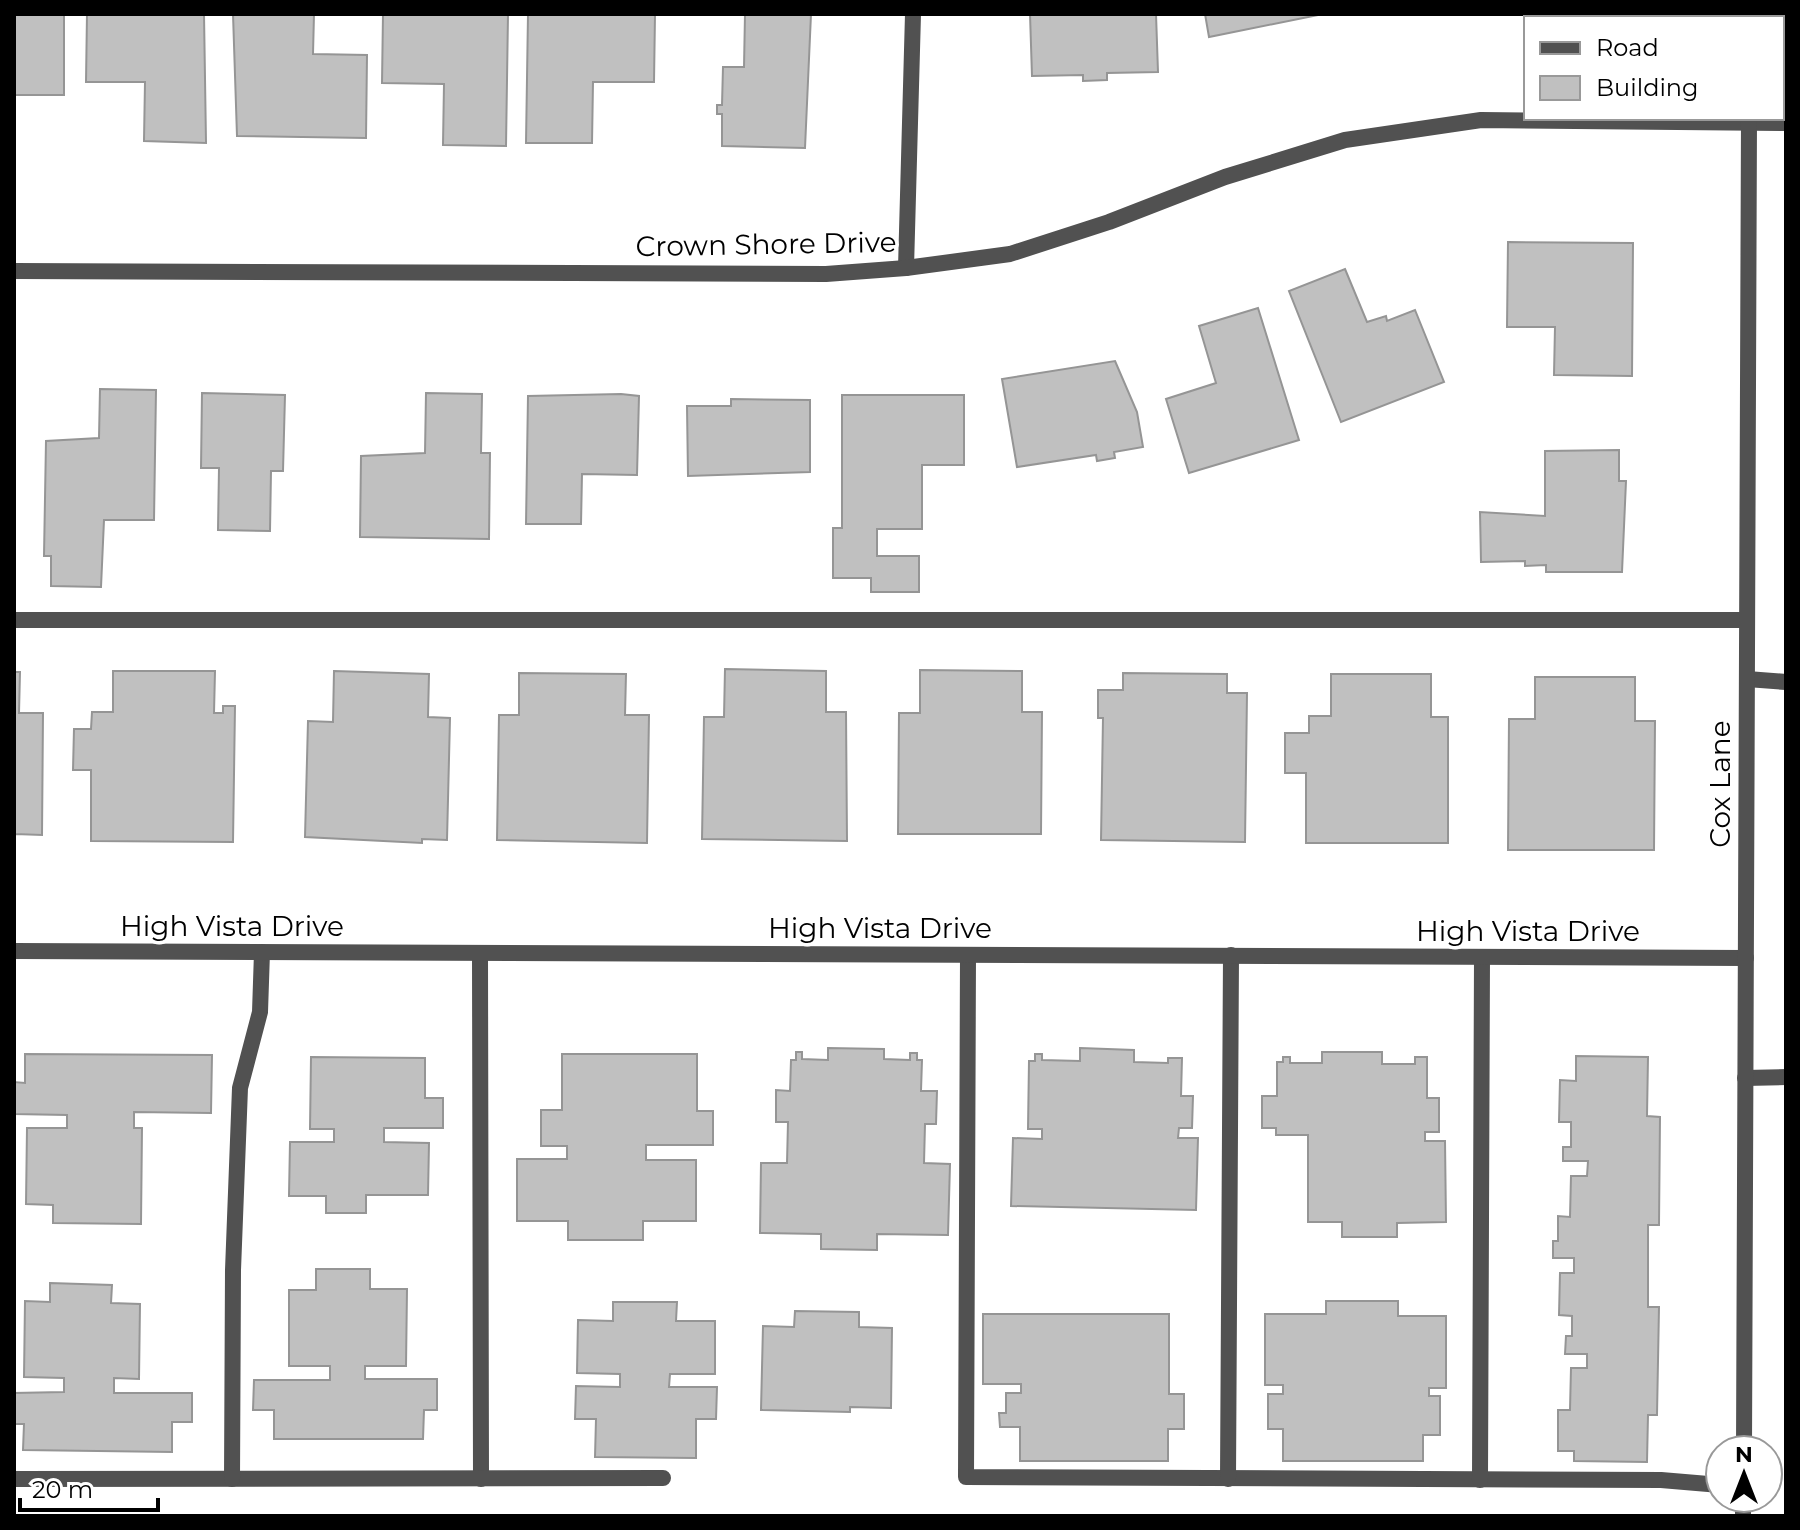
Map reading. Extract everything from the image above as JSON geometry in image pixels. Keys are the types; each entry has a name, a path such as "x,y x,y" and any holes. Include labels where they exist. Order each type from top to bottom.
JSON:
{"street":[{"path":"906,268 913,14"},
{"name":"Crown Shore Drive","path":"14,271 826,274 906,268 1010,254 1109,222 1225,177 1345,140 1481,120 1749,120 1786,123"},
{"name":"Cox Lane","path":"1744,1434 1749,120"},
{"path":"14,620 1747,620"},
{"path":"1747,679 1786,682"},
{"name":"High Vista Drive","path":"14,951 1746,958"},
{"path":"232,1479 233,1270 240,1088 260,1012 262,952"},
{"path":"480,953 481,1479"},
{"path":"968,955 966,1477 1661,1480 1704,1484"},
{"path":"1228,1479 1231,955"},
{"path":"1480,1480 1482,957"},
{"path":"1745,1078 1786,1077"},
{"path":"14,1479 663,1478"}],"building":[{"path":"14,14 64,14 64,95 14,95"},
{"path":"87,14 204,14 206,143 144,141 145,82 86,82"},
{"path":"233,14 314,14 313,54 367,55 366,138 237,136"},
{"path":"383,14 508,14 506,146 443,145 444,84 382,83"},
{"path":"528,14 655,14 654,82 593,82 592,143 526,143"},
{"path":"745,14 811,14 805,148 722,146 722,114 717,114 717,105 722,105 723,67 744,67"},
{"path":"1030,14 1156,14 1158,72 1107,73 1107,80 1083,81 1083,75 1032,76"},
{"path":"1205,14 1323,14 1209,37"},
{"path":"1508,242 1633,243 1632,376 1554,375 1555,327 1507,327"},
{"path":"1345,269 1367,322 1386,316 1387,321 1415,310 1444,382 1341,422 1289,291"},
{"path":"1258,308 1299,440 1189,473 1166,399 1216,383 1199,326"},
{"path":"1115,361 1137,412 1143,447 1114,452 1115,458 1097,461 1096,455 1017,467 1002,379"},
{"path":"100,389 156,390 154,520 104,520 101,587 51,586 51,556 44,556 46,441 99,438"},
{"path":"202,393 285,395 283,471 271,471 270,531 218,530 219,468 201,468"},
{"path":"426,393 482,394 481,453 490,453 489,539 360,537 361,456 425,453"},
{"path":"842,395 964,395 964,465 922,465 922,529 877,529 877,556 919,556 919,592 871,592 871,578 833,578 833,528 842,528"},
{"path":"528,396 639,396 637,475 582,474 581,524 526,524"},
{"path":"731,399 810,400 810,472 688,476 687,406 731,406"},
{"path":"1619,450 1619,481 1626,481 1622,572 1546,572 1546,565 1525,566 1525,561 1481,562 1480,512 1545,516 1545,451"},
{"path":"725,669 826,671 826,712 846,712 847,841 702,839 704,717 724,717"},
{"path":"920,670 1022,671 1022,712 1042,712 1041,834 898,834 899,713 920,713"},
{"path":"113,671 215,671 214,713 223,713 223,706 235,706 233,842 91,841 91,770 73,770 74,729 91,729 92,712 113,712"},
{"path":"334,671 429,674 428,717 450,718 447,840 422,839 422,843 305,837 308,721 333,722"},
{"path":"14,672 20,672 19,713 43,713 42,835 15,834 14,840"},
{"path":"519,673 626,674 625,715 649,715 647,843 497,840 499,715 519,715"},
{"path":"1123,673 1227,674 1227,693 1247,693 1245,842 1101,840 1103,718 1098,718 1098,690 1123,690"},
{"path":"1331,674 1431,674 1431,717 1448,717 1448,843 1306,843 1306,773 1285,773 1285,733 1309,733 1309,716 1331,716"},
{"path":"1535,677 1635,677 1635,721 1655,721 1654,850 1508,850 1509,719 1535,719"},
{"path":"828,1048 884,1049 884,1059 910,1060 910,1053 917,1053 917,1060 922,1060 921,1091 937,1091 936,1124 925,1124 924,1163 950,1164 948,1235 877,1234 877,1250 821,1249 821,1234 760,1233 761,1163 787,1163 788,1122 776,1122 776,1090 790,1091 791,1060 796,1060 796,1052 802,1052 802,1059 828,1060"},
{"path":"1080,1048 1134,1050 1134,1062 1168,1063 1168,1058 1182,1058 1181,1096 1193,1096 1192,1128 1179,1128 1178,1138 1198,1138 1196,1210 1011,1206 1013,1138 1042,1139 1042,1129 1028,1129 1029,1061 1035,1061 1035,1054 1042,1054 1042,1060 1080,1061"},
{"path":"1322,1052 1382,1052 1382,1064 1415,1064 1415,1057 1427,1057 1427,1098 1439,1098 1439,1132 1425,1132 1425,1141 1445,1141 1446,1222 1397,1223 1397,1237 1342,1237 1342,1222 1308,1222 1308,1135 1276,1135 1276,1128 1262,1128 1262,1096 1277,1096 1277,1062 1283,1062 1283,1057 1290,1057 1290,1063 1322,1063"},
{"path":"25,1054 212,1055 211,1113 134,1112 134,1128 142,1128 141,1224 53,1223 53,1205 26,1204 27,1128 67,1128 67,1115 14,1114 14,1082 25,1083"},
{"path":"562,1054 697,1054 697,1111 713,1111 713,1145 646,1145 646,1160 696,1160 696,1221 643,1221 643,1240 568,1240 568,1221 517,1221 517,1159 567,1159 567,1146 541,1146 541,1110 562,1110"},
{"path":"1576,1056 1648,1057 1647,1116 1660,1117 1659,1225 1648,1225 1648,1307 1659,1307 1657,1415 1648,1415 1647,1462 1574,1461 1574,1451 1558,1451 1558,1410 1570,1410 1571,1368 1587,1368 1587,1354 1565,1354 1566,1336 1572,1336 1572,1316 1559,1315 1560,1273 1574,1273 1574,1258 1553,1258 1553,1241 1558,1241 1558,1216 1570,1217 1571,1176 1587,1176 1588,1161 1563,1161 1563,1147 1571,1147 1571,1122 1559,1122 1560,1080 1576,1081"},
{"path":"311,1057 425,1058 425,1098 443,1098 443,1128 384,1128 384,1142 429,1143 428,1195 366,1195 366,1213 326,1213 326,1196 289,1196 290,1142 334,1142 334,1129 310,1129"},
{"path":"316,1269 370,1269 370,1289 407,1289 406,1366 365,1366 365,1379 437,1379 437,1410 424,1410 423,1439 274,1439 274,1410 253,1410 254,1380 330,1380 330,1366 289,1366 289,1290 316,1290"},
{"path":"50,1283 112,1285 111,1303 140,1304 139,1379 114,1378 114,1393 192,1393 192,1422 172,1422 172,1452 23,1450 24,1424 14,1424 14,1393 64,1392 64,1378 24,1377 25,1301 50,1302"},
{"path":"1326,1301 1398,1301 1398,1316 1446,1316 1446,1388 1429,1388 1429,1396 1440,1396 1440,1435 1423,1435 1423,1461 1283,1461 1283,1429 1268,1429 1268,1394 1283,1394 1283,1385 1265,1385 1265,1314 1326,1314"},
{"path":"613,1302 677,1302 676,1321 715,1321 715,1374 670,1374 669,1387 717,1387 716,1419 696,1419 696,1458 595,1457 596,1419 575,1419 576,1386 620,1387 620,1374 577,1373 578,1320 613,1321"},
{"path":"795,1311 859,1312 859,1327 892,1328 891,1408 850,1407 850,1412 761,1410 763,1326 794,1327"},
{"path":"983,1314 1169,1314 1169,1394 1184,1394 1184,1429 1168,1429 1168,1461 1020,1461 1020,1427 1000,1427 999,1413 1006,1413 1006,1393 1021,1393 1021,1384 983,1384"}]}
